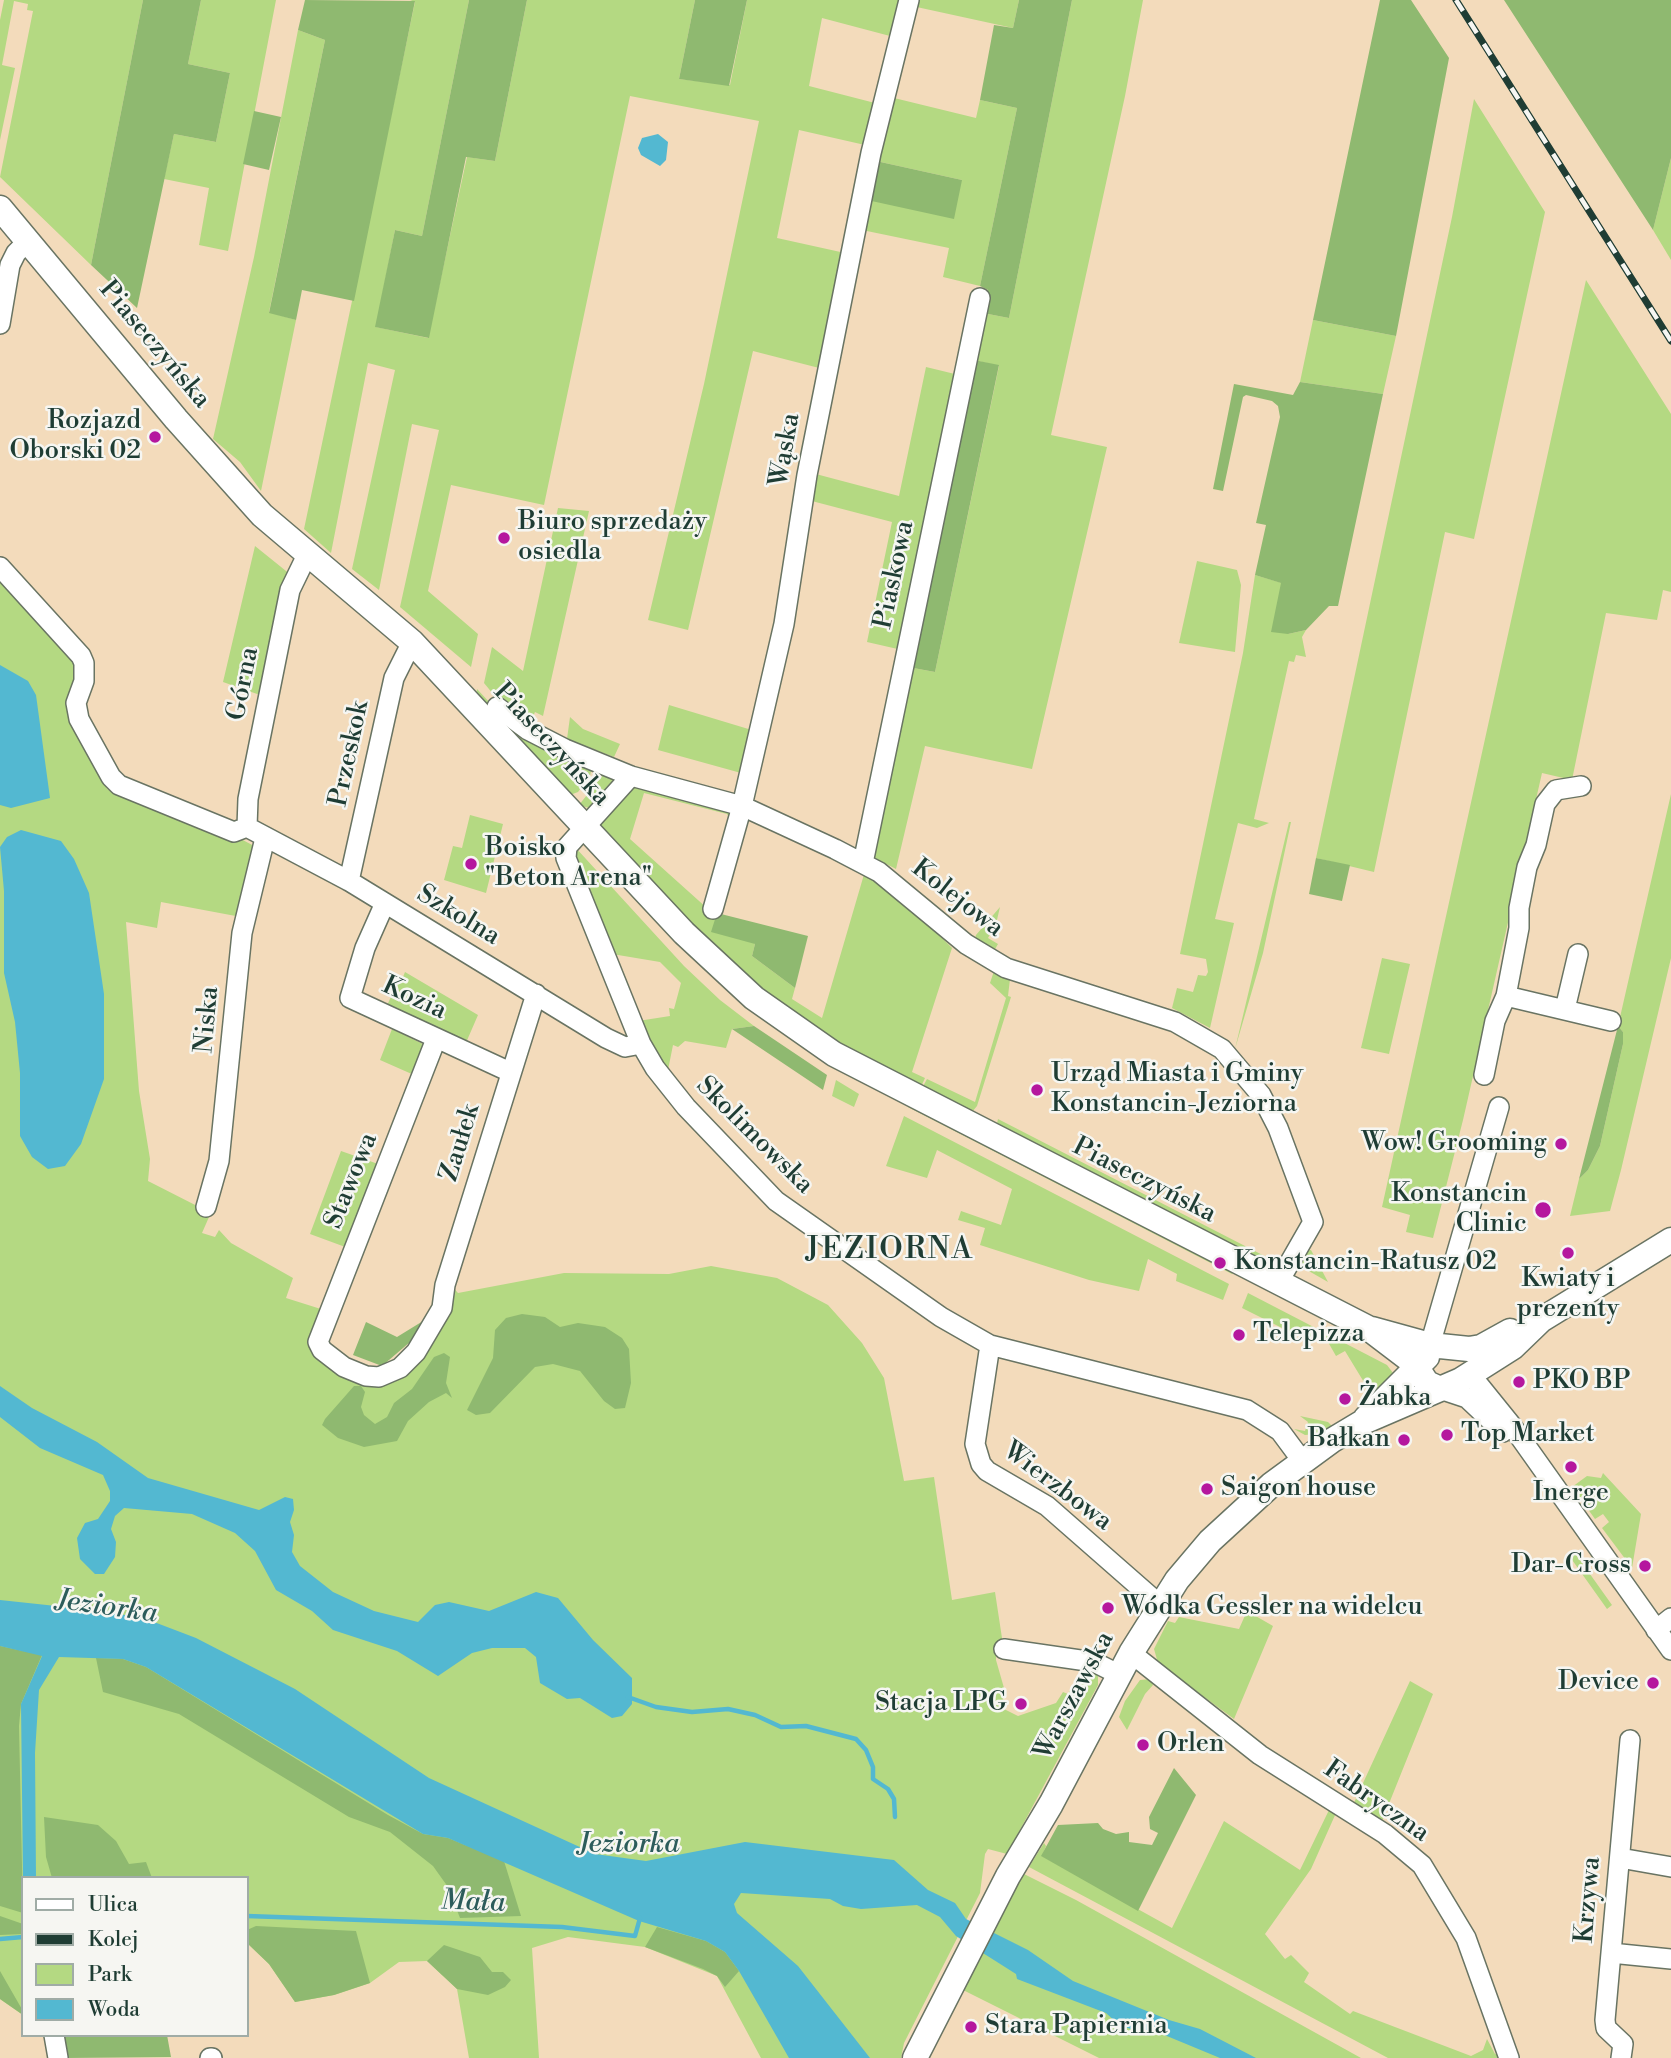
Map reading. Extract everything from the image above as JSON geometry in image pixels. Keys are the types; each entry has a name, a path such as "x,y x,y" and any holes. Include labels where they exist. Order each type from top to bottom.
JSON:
{"main road":[{"name":"Piaseczyńska","path":"0,208 225,475 262,515 412,642 715,964 794,1028 834,1054 1368,1328 1417,1367 1427,1383 1440,1389"},
{"path":"1438,1346 1477,1348 1541,1320 1671,1240"},
{"path":"1438,1346 1470,1374 1513,1347 1541,1320"},
{"name":"Piaseczyńska","path":"1368,1328 1404,1335 1438,1346"},
{"name":"Warszawska","path":"1361,1423 1438,1346"},
{"name":"Warszawska","path":"915,2058 1009,1877 1125,1664 1160,1605 1194,1560 1223,1528 1303,1462 1361,1423 1470,1374"}],"street":[{"name":"Wąska","path":"713,909 742,806 784,624 807,475 871,153 909,0"},
{"path":"0,324 10,265 16,253 29,240"},
{"name":"Piaskowa","path":"863,863 980,298"},
{"name":"Górna","path":"247,827 248,799 290,590 307,555"},
{"path":"0,567 84,663 84,681 76,703 79,719 110,777 119,785 234,832 247,827"},
{"name":"Przeskok","path":"349,881 394,678 412,642"},
{"name":"Kolejowa","path":"497,707 545,739 631,776 742,806 863,863 896,884 988,959 1023,975 1175,1021 1209,1040 1234,1061 1261,1095 1278,1128 1313,1222 1278,1283"},
{"name":"Skolimowska","path":"631,776 567,847 566,858 641,1044 680,1100 776,1201 941,1317 990,1345 1247,1410 1280,1431 1303,1462"},
{"path":"1484,1075 1495,1021 1506,996 1527,867 1536,845 1545,804 1556,790 1581,786"},
{"name":"Szkolna","path":"247,827 349,881 622,1046 641,1044"},
{"name":"Niska","path":"206,1207 219,1161 225,1122 242,933 265,838"},
{"name":"Kozia","path":"385,903 365,948 350,998 510,1072"},
{"path":"1565,1009 1578,954"},
{"name":"Zaułek","path":"442,1308 445,1284 536,994"},
{"path":"1506,996 1611,1021"},
{"name":"Stawowa","path":"436,1039 318,1342 322,1350 344,1367 366,1376 379,1377 400,1368 416,1352 442,1308"},
{"path":"1438,1346 1499,1107"},
{"name":"Wierzbowa","path":"990,1345 975,1444 981,1464 986,1471 1047,1506 1160,1605"},
{"path":"1470,1374 1507,1419 1528,1453 1664,1624 1671,1650"},
{"path":"1440,1389 1470,1400 1528,1453"},
{"name":"Fabryczna","path":"1004,1649 1125,1664 1260,1755 1385,1834 1422,1865 1466,1938 1509,2058"},
{"name":"Krzywa","path":"1621,2058 1623,2044 1605,2025 1630,1740"},
{"path":"1619,1858 1671,1867"},
{"path":"1611,1953 1671,1959"},
{"path":"54,2037 58,2058"}],"green space":[{"path":"4,0 143,0 91,265 0,177 33,11 27,10 28,4 14,1 2,65 15,68 0,140 0,20"},
{"path":"143,0 201,0 188,64 230,73 216,142 174,134 137,308 91,265"},
{"path":"201,0 276,0 228,251 199,245 209,188 164,179 174,134 216,142 230,73 188,64"},
{"path":"305,0 415,1 354,301 302,290 296,320 269,313 325,40 298,30"},
{"path":"410,0 469,0 422,236 395,230 376,327 428,338 467,157 495,161 527,0 695,0 679,79 730,85 747,0 901,0 890,36 822,18 809,86 875,103 865,145 799,130 777,238 845,253 823,369 753,351 688,630 648,620 704,384 759,121 630,96 544,505 451,485 428,591 478,634 471,667 400,607 439,430 412,424 379,590 352,569 395,370 368,363 331,553 304,529 415,2"},
{"path":"469,0 527,0 495,161 466,157 429,338 375,327 395,230 422,236"},
{"path":"695,0 747,0 729,86 679,79"},
{"path":"914,0 1019,0 1013,28 912,6"},
{"path":"1019,0 1072,0 1009,318 983,313 988,290 980,286 1017,108 980,100 994,25 1013,28"},
{"path":"1072,0 1143,0 1125,96 1051,435 1107,447 1032,769 925,746 896,869 869,855 908,667 935,672 999,366 974,360 983,313 1009,318"},
{"path":"1380,0 1411,0 1449,58 1396,336 1313,320"},
{"path":"1504,0 1671,0 1671,158 1653,230"},
{"path":"298,30 325,40 269,312 296,320 261,491 240,462 213,439 254,257"},
{"path":"890,97 976,118 980,100 1017,108 980,286 943,277 949,248 862,230 867,200 962,180 876,161"},
{"path":"1474,99 1545,212 1474,539 1445,532 1374,872 1316,858 1452,217"},
{"path":"254,111 281,117 269,170 243,164"},
{"path":"1671,158 1671,260 1653,230"},
{"path":"876,161 962,180 954,219 867,200"},
{"path":"1586,280 1671,414 1671,592 1663,590 1657,620 1606,613 1572,780 1542,773 1463,1120 1433,1238 1406,1232 1410,1215 1382,1207"},
{"path":"1313,320 1396,336 1383,394 1300,382"},
{"path":"974,360 999,365 935,672 908,667"},
{"path":"926,367 959,375 902,650 867,642 892,522 808,500 812,473 899,496"},
{"path":"1300,382 1383,394 1338,606 1329,606 1306,630 1288,634 1271,632 1281,583 1255,575 1266,525 1256,523 1280,417 1278,406 1272,401 1246,395 1243,397 1223,491 1213,489 1234,384 1293,395"},
{"path":"558,508 589,511 543,716 535,712 530,724 498,700 484,683 492,647 523,671"},
{"path":"255,546 291,575 260,695 223,682"},
{"path":"1197,561 1237,570 1241,585 1235,652 1179,643"},
{"path":"1255,575 1282,583 1288,634 1306,630 1302,637 1306,657 1296,655 1294,662 1289,661 1254,819 1269,823 1257,828 1238,823 1215,919 1234,923 1210,1028 1172,1008 1177,988 1193,992 1198,975 1206,976 1208,972 1206,959 1180,954 1243,653"},
{"path":"0,576 78,664 75,690 107,789 237,837 258,848 241,917 161,902 157,928 126,922 139,1091 150,1159 148,1181 205,1210 209,1217 202,1233 215,1237 219,1230 231,1243 293,1278 286,1298 324,1310 313,1343 389,1379 450,1284 458,1293 564,1273 669,1274 711,1266 777,1278 828,1305 862,1343 884,1378 904,1481 934,1477 952,1600 995,1592 1002,1638 1002,1652 996,1652 996,1660 1004,1688 1002,1708 1018,1716 1056,1703 1063,1692 1068,1694 1087,1664 1098,1676 1098,1685 1007,1854 988,1849 985,1854 980,1893 904,2043 901,2058 761,2058 717,1976 645,1947 568,1937 532,1948 539,2058 469,2058 457,1989 427,1961 399,1962 370,1983 334,1995 295,2002 269,1964 248,1944 248,1876 21,1876 21,2014 0,1999"},
{"path":"477,689 505,719 592,766 590,776 578,792 570,795 476,698"},
{"path":"669,705 755,731 741,773 658,750"},
{"path":"570,717 583,729 620,744 614,757 567,739"},
{"path":"606,771 613,782 589,808 579,805"},
{"path":"635,785 731,813 730,820 727,814 644,793 630,839 708,909 755,944 752,956 795,988 792,999 822,1018 865,871 901,897 952,948 912,1072 925,1078 920,1089 843,1048 744,978 602,831 599,824"},
{"path":"1671,794 1671,958 1621,1170 1610,1211 1570,1216 1579,1179 1588,1170 1600,1146 1623,1044 1623,1032 1618,1026"},
{"name":"Boisko \"Beton Arena\"","path":"470,815 503,824 486,893 444,880 453,846 462,848"},
{"path":"1289,822 1263,953 1235,1049"},
{"path":"575,847 684,966 720,1000 754,1026 732,1029 726,1048 685,1041 678,1047 673,1045 667,1075 638,1021 670,1016 669,1008 674,1009 681,983 660,962 612,954 573,850"},
{"path":"1316,858 1350,865 1342,901 1309,894"},
{"path":"1000,907 996,924 988,938 998,944 994,951 975,939"},
{"path":"717,913 808,936 795,988 752,956 755,944 711,932"},
{"path":"1382,958 1410,964 1389,1054 1361,1048"},
{"path":"994,971 1010,979 1008,996 1011,997 977,1106 972,1112 921,1090 927,1079 975,1102 1006,998 990,983"},
{"path":"405,972 478,1015 465,1045 386,1008 400,976 403,977"},
{"path":"754,1026 827,1075 823,1090 732,1029"},
{"path":"1618,1026 1623,1032 1623,1044 1600,1146 1588,1170 1579,1179"},
{"path":"392,1029 427,1046 414,1075 380,1060"},
{"path":"836,1080 859,1094 854,1107 832,1096"},
{"path":"910,1104 1234,1271 1232,1274 908,1107"},
{"path":"904,1116 1229,1284 1223,1300 1176,1281 1177,1274 1148,1259 1139,1291 1089,1280 980,1245 985,1228 958,1220 961,1211 1001,1225 1012,1189 937,1150 927,1178 886,1166"},
{"path":"998,1119 1280,1264 1272,1268 996,1128"},
{"path":"341,1151 381,1165 348,1248 310,1234"},
{"path":"1311,1250 1328,1282 1300,1266 1305,1251"},
{"path":"1248,1293 1387,1365 1393,1373 1392,1380 1373,1397 1345,1351 1336,1356 1328,1342 1286,1330 1242,1308"},
{"path":"522,1314 545,1317 560,1327 578,1323 605,1327 622,1338 629,1349 631,1383 625,1408 615,1409 604,1401 580,1371 553,1364 535,1367 490,1413 476,1415 467,1410 493,1358 495,1330 506,1318"},
{"path":"423,1321 410,1342 382,1366 353,1355 366,1322 397,1337"},
{"path":"444,1353 450,1357 446,1383 452,1398 446,1393 429,1402 408,1421 397,1441 364,1447 338,1438 322,1425 354,1386 361,1386 365,1392 361,1407 364,1415 375,1424 387,1417 394,1403 412,1389 434,1357"},
{"path":"1300,1416 1328,1422 1332,1426 1318,1434 1305,1435 1294,1429 1305,1431 1308,1422"},
{"path":"1603,1473 1641,1514 1632,1568 1602,1528 1609,1522 1603,1514 1595,1519 1572,1487 1587,1476 1601,1478"},
{"path":"1575,1553 1612,1605 1607,1609 1570,1557"},
{"path":"1247,1611 1273,1626 1234,1719 1158,1663 1154,1649 1168,1621 1175,1623 1179,1617 1239,1629"},
{"path":"0,1646 42,1655 21,1704 19,1726 21,1912 0,1906"},
{"path":"96,1658 123,1659 146,1667 423,1834 448,1838 504,1861 521,1916 460,1918 448,1887 433,1866 390,1832 349,1817 179,1714 103,1692"},
{"path":"1151,1679 1153,1685 1145,1694 1127,1730 1119,1717 1125,1701 1140,1680"},
{"path":"1410,1681 1433,1694 1382,1821 1352,1807"},
{"path":"1174,1768 1196,1795 1138,1911 1041,1856 1058,1825 1098,1823 1103,1829 1116,1834 1129,1832 1129,1842 1152,1845 1158,1833 1150,1829 1149,1817"},
{"path":"1329,1810 1336,1813 1311,1869 1265,1934 1285,1959 1291,1955 1309,1973 1304,1982 1350,2014 1353,2011 1471,2056 1483,2050 1487,2039 1495,2054 1502,2053 1504,2058 1388,2058 1029,1867 1044,1843 1046,1846 1042,1856 1172,1928 1224,1821 1300,1870"},
{"path":"44,1817 98,1825 116,1841 129,1864 146,1862 151,1876 51,1876 46,1857"},
{"path":"1024,1874 1361,2058 1099,2058 961,1989"},
{"path":"0,1916 21,1923 21,1934 0,1935"},
{"path":"256,1926 356,1931 370,1983 334,1995 295,2002 269,1964 248,1944 248,1930"},
{"path":"657,1927 706,1941 725,1952 739,1971 725,1987 717,1976 703,1969 645,1947"},
{"path":"444,1945 480,1957 492,1972 503,1972 511,1980 505,1987 488,1995 457,1989 427,1961"},
{"path":"0,1971 21,2008 21,2014 0,1999"},
{"path":"62,2037 167,2037 171,2057 66,2058"}],"water":[{"path":"658,134 668,142 666,160 660,166 641,155 638,148 642,138"},
{"path":"0,665 28,681 36,695 50,798 11,808 0,805"},
{"path":"21,830 61,841 74,859 89,893 104,994 104,1079 81,1144 65,1166 48,1169 32,1157 20,1136 20,1073 15,1022 4,973 4,891 0,847 7,837"},
{"path":"0,1386 32,1408 97,1442 148,1478 259,1510 285,1497 293,1499 294,1510 290,1522 294,1535 292,1552 300,1566 333,1592 374,1611 418,1622 435,1605 449,1602 489,1611 536,1592 558,1598 593,1640 632,1678 632,1704 622,1716 612,1718 580,1698 567,1699 540,1683 536,1657 525,1648 492,1648 472,1653 438,1676 397,1651 333,1630 312,1611 276,1590 255,1551 235,1533 192,1514 124,1508 115,1516 111,1529 116,1542 115,1557 104,1574 95,1574 80,1559 77,1538 85,1523 98,1519 110,1501 110,1491 103,1475 40,1448 0,1417"},
{"path":"0,1600 112,1612 154,1622 196,1638 295,1689 429,1778 595,1854 646,1861 745,1842 894,1860 928,1890 955,1903 966,1919 1028,1950 1073,1981 1169,2020 1200,2029 1256,2058 1220,2058 1162,2034 1133,2030 1118,2024 1106,2013 1017,1979 1016,1974 956,1936 940,1917 917,1905 861,1909 843,1906 830,1899 741,1893 734,1904 737,1913 798,1966 870,2058 789,2058 739,1971 725,1952 706,1941 639,1921 448,1838 423,1834 146,1667 123,1659 59,1657 39,1690 35,1753 36,1876 23,1876 21,1704 42,1656 0,1646"}],"waterway":[{"path":"628,1697 656,1707 692,1712 728,1709 755,1715 781,1727 806,1726 856,1739 866,1750 873,1767 873,1779 888,1789 894,1799 895,1817"},
{"name":"Mała","path":"248,1916 562,1927 635,1936 640,1918"},
{"name":"Mała","path":"0,1939 21,1937"}],"railway":[{"path":"1456,0 1671,341"}],"place":[{"name":"Rozjazd Oborski 02","path":"155,437"},
{"name":"Biuro sprzedaży osiedla","path":"504,538"},
{"name":"Boisko \"Beton Arena\"","path":"471,864"},
{"name":"Urząd Miasta i Gminy Konstancin-Jeziorna","path":"1037,1090"},
{"name":"Wow! Grooming","path":"1561,1144"},
{"name":"Konstancin Clinic","path":"1543,1210"},
{"name":"Kwiaty i prezenty","path":"1568,1253"},
{"name":"Konstancin-Ratusz 02","path":"1220,1263"},
{"name":"Telepizza","path":"1239,1335"},
{"name":"PKO BP","path":"1519,1382"},
{"name":"Żabka","path":"1345,1399"},
{"name":"Top Market","path":"1447,1435"},
{"name":"Bałkan","path":"1404,1440"},
{"name":"Inerge","path":"1571,1467"},
{"name":"Saigon house","path":"1207,1489"},
{"name":"Dar-Cross","path":"1645,1566"},
{"name":"Wódka Gessler na widelcu","path":"1108,1608"},
{"name":"Device","path":"1653,1683"},
{"name":"Stacja LPG","path":"1021,1704"},
{"name":"Orlen","path":"1143,1745"},
{"name":"Stara Papiernia","path":"971,2027"}],"district":[{"name":"JEZIORNA","path":"890,1251"}],"water label":[{"name":"Jeziorka","path":"107,1608"},
{"name":"Jeziorka","path":"629,1845"}]}
